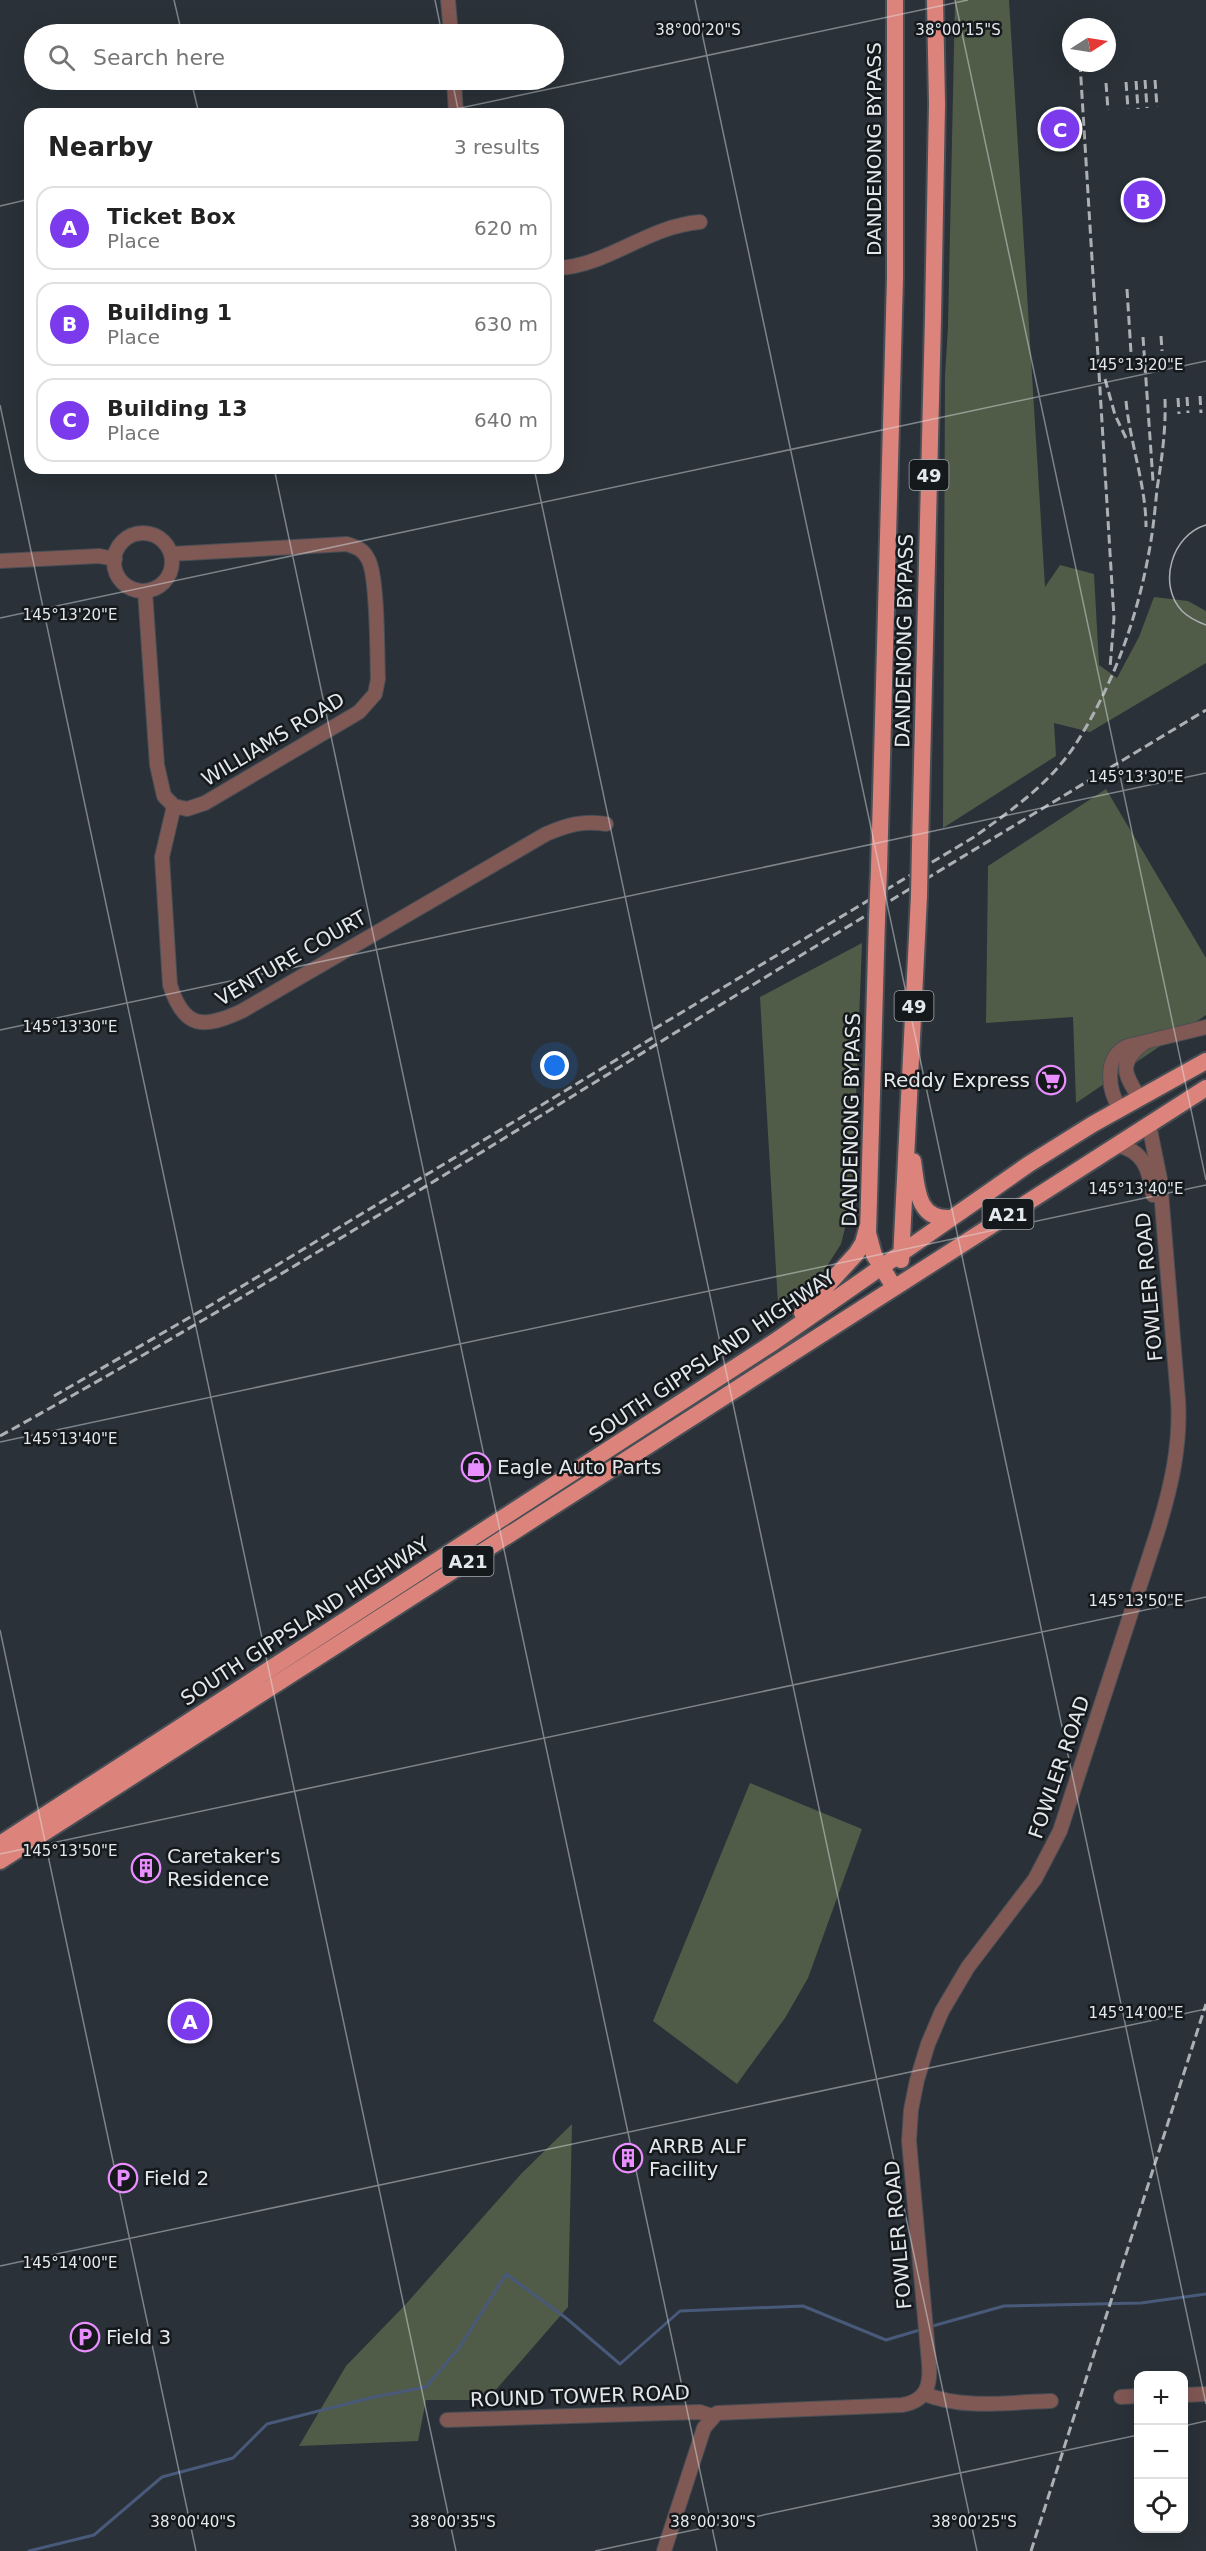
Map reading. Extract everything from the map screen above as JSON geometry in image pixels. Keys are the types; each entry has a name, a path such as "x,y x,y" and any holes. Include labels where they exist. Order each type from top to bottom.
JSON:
{"highway":[{"name":"DANDENONG BYPASS","path":"881,1266 870,1245 868,1222 895,278 895,0"},
{"name":"DANDENONG BYPASS","path":"897,1285 901,1253 919,896 937,104 935,0"},
{"name":"SOUTH GIPPSLAND HIGHWAY","path":"652,1432 774,1342 957,1213 1077,1134 1206,1061"},
{"name":"SOUTH GIPPSLAND HIGHWAY","path":"1,1853 172,1740 652,1432 897,1285 1206,1088"},
{"path":"1139,1097 1149,1125"},
{"path":"1120,1109 1149,1125"},
{"name":"49","path":"907,1115 916,1185 923,1207 932,1216 957,1213"},
{"name":"49","path":"774,1342 856,1254 863,1243 868,1222"},
{"name":"49","path":"881,1266 897,1285"}],"street":[{"path":"448,0 450,24"},
{"path":"455,90 456,108"},
{"path":"564,267 588,262 655,232 680,224 700,222"},
{"path":"142,533 160,539 171,554 172,564 164,582 156,588 145,591 126,585 119,578 114,559 123,541 142,533"},
{"name":"WILLIAMS ROAD","path":"171,554 346,544 360,548 369,560 373,579 378,679 375,694 359,712 205,803 187,808 174,806"},
{"path":"0,561 99,556 114,559"},
{"path":"145,591 157,765 164,796 174,806"},
{"name":"VENTURE COURT","path":"174,806 162,857 170,985 175,1002 185,1017 199,1023 218,1022 242,1011 546,834 568,824 591,822 606,825"},
{"path":"1120,1109 1111,1090 1112,1062 1121,1049 1206,1027"},
{"path":"1139,1097 1127,1079 1125,1069 1131,1055 1146,1042"},
{"name":"FOWLER ROAD","path":"925,2394 930,2380 909,2141 911,2110 921,2062 934,2027 956,1984 1027,1890 1060,1831 1169,1496 1178,1443 1179,1421 1158,1164 1149,1125"},
{"path":"1116,1145 1133,1150 1147,1166 1156,1219 1165,1244"},
{"path":"925,2394 946,2402 961,2403 1051,2401"},
{"name":"ROUND TOWER ROAD","path":"447,2420 700,2412 712,2416 723,2411 902,2405 917,2400 925,2394"},
{"path":"1188,2395 1206,2394"},
{"path":"1121,2397 1134,2396"},
{"path":"664,2551 700,2438 712,2416"}],"green space":[{"path":"955,0 1009,0 1045,587 1060,565 1094,574 1099,665 1117,678 1139,637 1154,597 1188,601 1206,611 1206,663 1090,732 1054,723 1056,756 943,828 945,375"},
{"path":"1106,789 1206,958 1206,1015 1076,1103 1073,1017 986,1023 988,866"},
{"path":"862,943 852,1200 841,1244 822,1274 778,1304 760,997"},
{"path":"750,1783 862,1829 808,1978 785,2018 737,2084 653,2021"},
{"path":"572,2124 568,2307 487,2400 426,2400 418,2441 299,2446 346,2366 406,2304 521,2174"}],"waterway":[{"path":"29,2551 94,2535 162,2477 233,2458 267,2424 374,2397 426,2387 459,2348 506,2274 566,2318 620,2364 680,2311 803,2306 886,2340 923,2329"},
{"path":"929,2327 1004,2306 1141,2303 1206,2294"}],"tram line":[{"path":"1206,525 1194,530 1184,539 1177,549 1170,575 1170,588 1174,600 1187,615 1206,625"}],"railway":[{"path":"1081,72 1114,618 1110,668"},
{"path":"1145,80 1147,108"},
{"path":"1155,80 1157,107"},
{"path":"1136,81 1138,109"},
{"path":"1126,82 1128,109"},
{"path":"1106,83 1108,110"},
{"path":"1127,289 1131,353"},
{"path":"1161,336 1162,351"},
{"path":"1143,337 1153,481"},
{"path":"1105,379 1115,415 1126,438"},
{"path":"1200,396 1201,413"},
{"path":"1187,397 1188,413"},
{"path":"1178,398 1179,414"},
{"path":"654,1029 974,837 1030,794 1056,770 1077,742 1102,698 1122,651 1138,602 1153,528 1163,444 1165,399"},
{"path":"1126,401 1143,496 1146,527"},
{"path":"0,1436 308,1258 1206,710"},
{"path":"54,1396 211,1305 654,1037"},
{"path":"1031,2551 1206,2004"}],"place":[{"name":"Building 13","path":"1060,129"},
{"name":"Building 1","path":"1143,200"},
{"name":"Reddy Express","path":"1051,1080"},
{"name":"Eagle Auto Parts","path":"476,1467"},
{"name":"Caretaker's Residence","path":"146,1868"},
{"name":"Ticket Box","path":"190,2021"},
{"name":"ARRB ALF Facility","path":"628,2158"},
{"name":"Field 2","path":"123,2178"},
{"name":"Field 3","path":"85,2337"}]}
